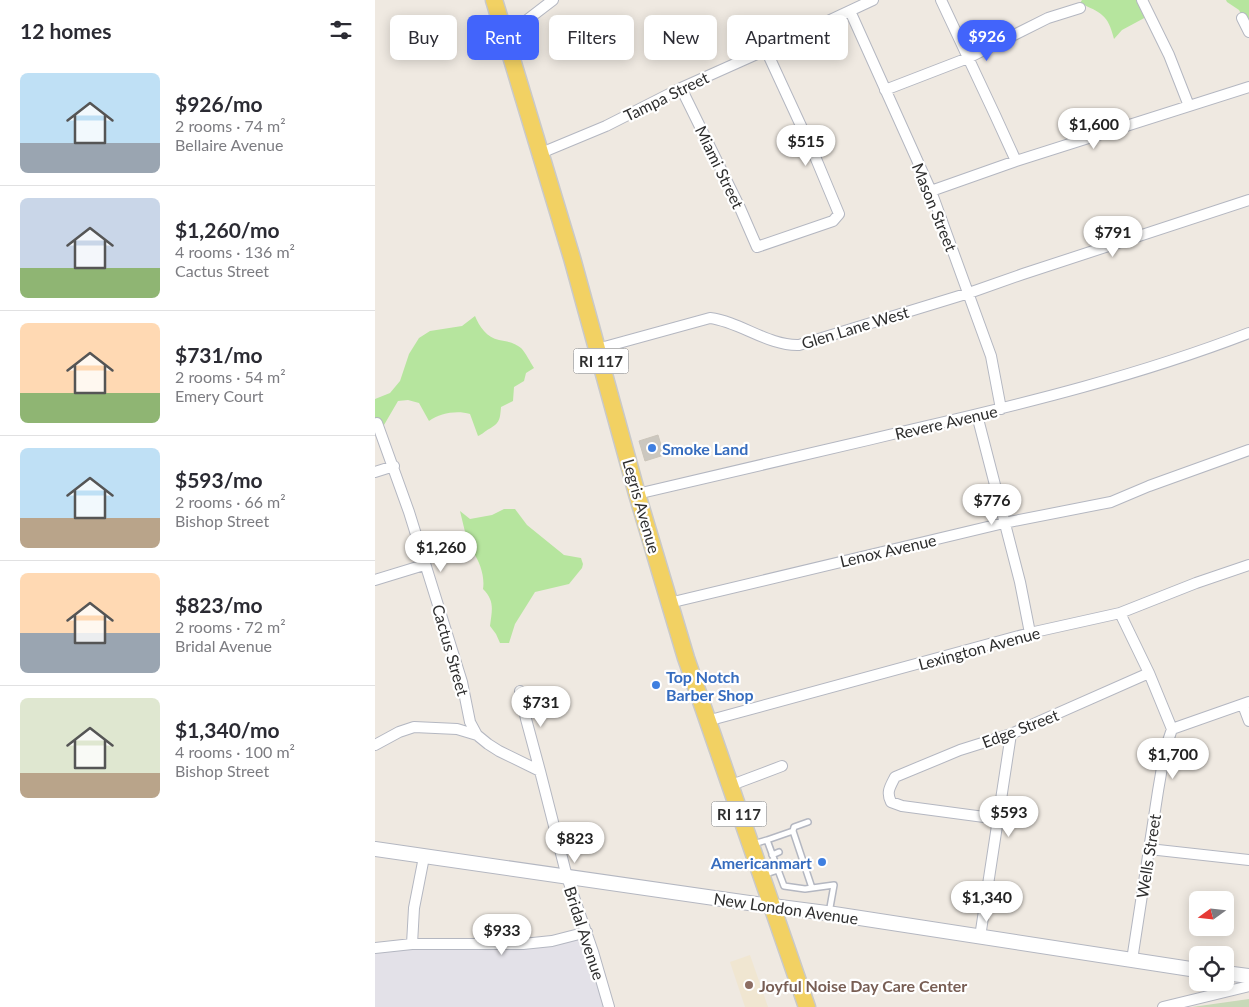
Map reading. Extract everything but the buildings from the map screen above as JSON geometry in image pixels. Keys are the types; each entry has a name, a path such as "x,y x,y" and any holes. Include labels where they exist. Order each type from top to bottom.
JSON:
{"main road":[{"name":"Legris Avenue","path":"494,0 499,15"},
{"name":"Legris Avenue","path":"513,60 669,603 707,722 807,1007"},
{"name":"New London Avenue","path":"375,849 424,858 829,913 1189,969"},
{"path":"1234,974 1249,976"}],"street":[{"path":"533,15 553,0"},
{"name":"Tampa Street","path":"841,15 873,0"},
{"path":"941,0 1016,161"},
{"path":"1142,0 1169,55 1189,106"},
{"path":"885,90 968,58 1048,18 1080,8"},
{"name":"Mason Street","path":"850,11 931,191 991,356 1001,409"},
{"path":"1242,18 1249,32"},
{"name":"Tampa Street","path":"541,153 605,126 681,88 744,60"},
{"name":"Miami Street","path":"681,88 757,246 833,221 839,214 814,154 771,60"},
{"path":"931,191 1016,161 1249,87"},
{"name":"Glen Lane West","path":"597,349 710,318 723,320 786,346 799,345 969,293 1249,200"},
{"name":"Revere Avenue","path":"637,494 1001,409 1082,388 1128,375 1249,334"},
{"path":"977,414 1020,582 1030,633"},
{"name":"Cactus Street","path":"377,423 409,512 462,682 470,722 477,735"},
{"name":"Lenox Avenue","path":"669,603 1004,523 1111,502 1149,486 1249,450"},
{"path":"375,472 394,466"},
{"path":"375,580 425,565"},
{"name":"Lexington Avenue","path":"707,722 1030,633 1120,613 1195,583 1249,565"},
{"path":"1120,613 1149,673 1172,729 1246,703 1249,721"},
{"name":"Edge Street","path":"999,819 903,806 891,802 888,796 889,786 895,777 960,750 1011,734 1149,673"},
{"name":"Bridal Avenue","path":"520,691 567,877 587,932 609,1007"},
{"path":"375,745 392,735 414,727 457,729 477,735 499,751 540,771"},
{"name":"Wells Street","path":"1132,960 1165,750 1172,729"},
{"path":"980,937 1011,734"},
{"path":"729,786 782,766"},
{"path":"1149,849 1249,860"},
{"path":"412,944 414,908 424,858"},
{"path":"375,948 412,944 523,944 552,941 587,932"},
{"path":"1163,1007 1249,986"}],"lane":[{"path":"808,822 794,827 793,831 795,847 812,888"},
{"path":"750,845 793,831"},
{"path":"767,840 784,886 805,889 834,885 829,913"},
{"path":"772,855 779,852"},
{"path":"761,876 783,864"},
{"path":"781,878 788,876"}],"shaded area":[{"path":"589,931 610,1007 375,1007 375,948 524,944"},
{"name":"Joyful Noise Day Care Center","path":"750,955 768,1007 745,1007 730,962"}],"green space":[{"path":"1082,0 1142,0 1148,16 1122,30 1114,39 1109,24 1103,15 1080,3"},
{"path":"1226,0 1249,0 1249,29 1239,10"},
{"path":"475,316 481,327 491,337 521,348 534,368 526,373 524,381 514,387 513,401 501,407 500,418 497,423 478,436 470,414 460,412 449,413 429,421 419,403 408,400 398,401 384,425 375,420 375,399 390,393 400,381 409,354 419,338 430,331 462,326"},
{"path":"504,509 515,509 527,525 564,555 581,558 583,564 569,584 535,592 515,624 509,643 500,643 490,626 491,602 483,589 483,575 478,560 473,552 466,551 466,536 460,511 470,519 492,515"},
{"path":"1249,999 1249,1007 1192,1007"}],"place":[{"name":"Smoke Land","path":"652,448"},
{"name":"Top Notch Barber Shop","path":"656,685"},
{"name":"Americanmart","path":"822,862"},
{"name":"Joyful Noise Day Care Center","path":"749,985"}]}
